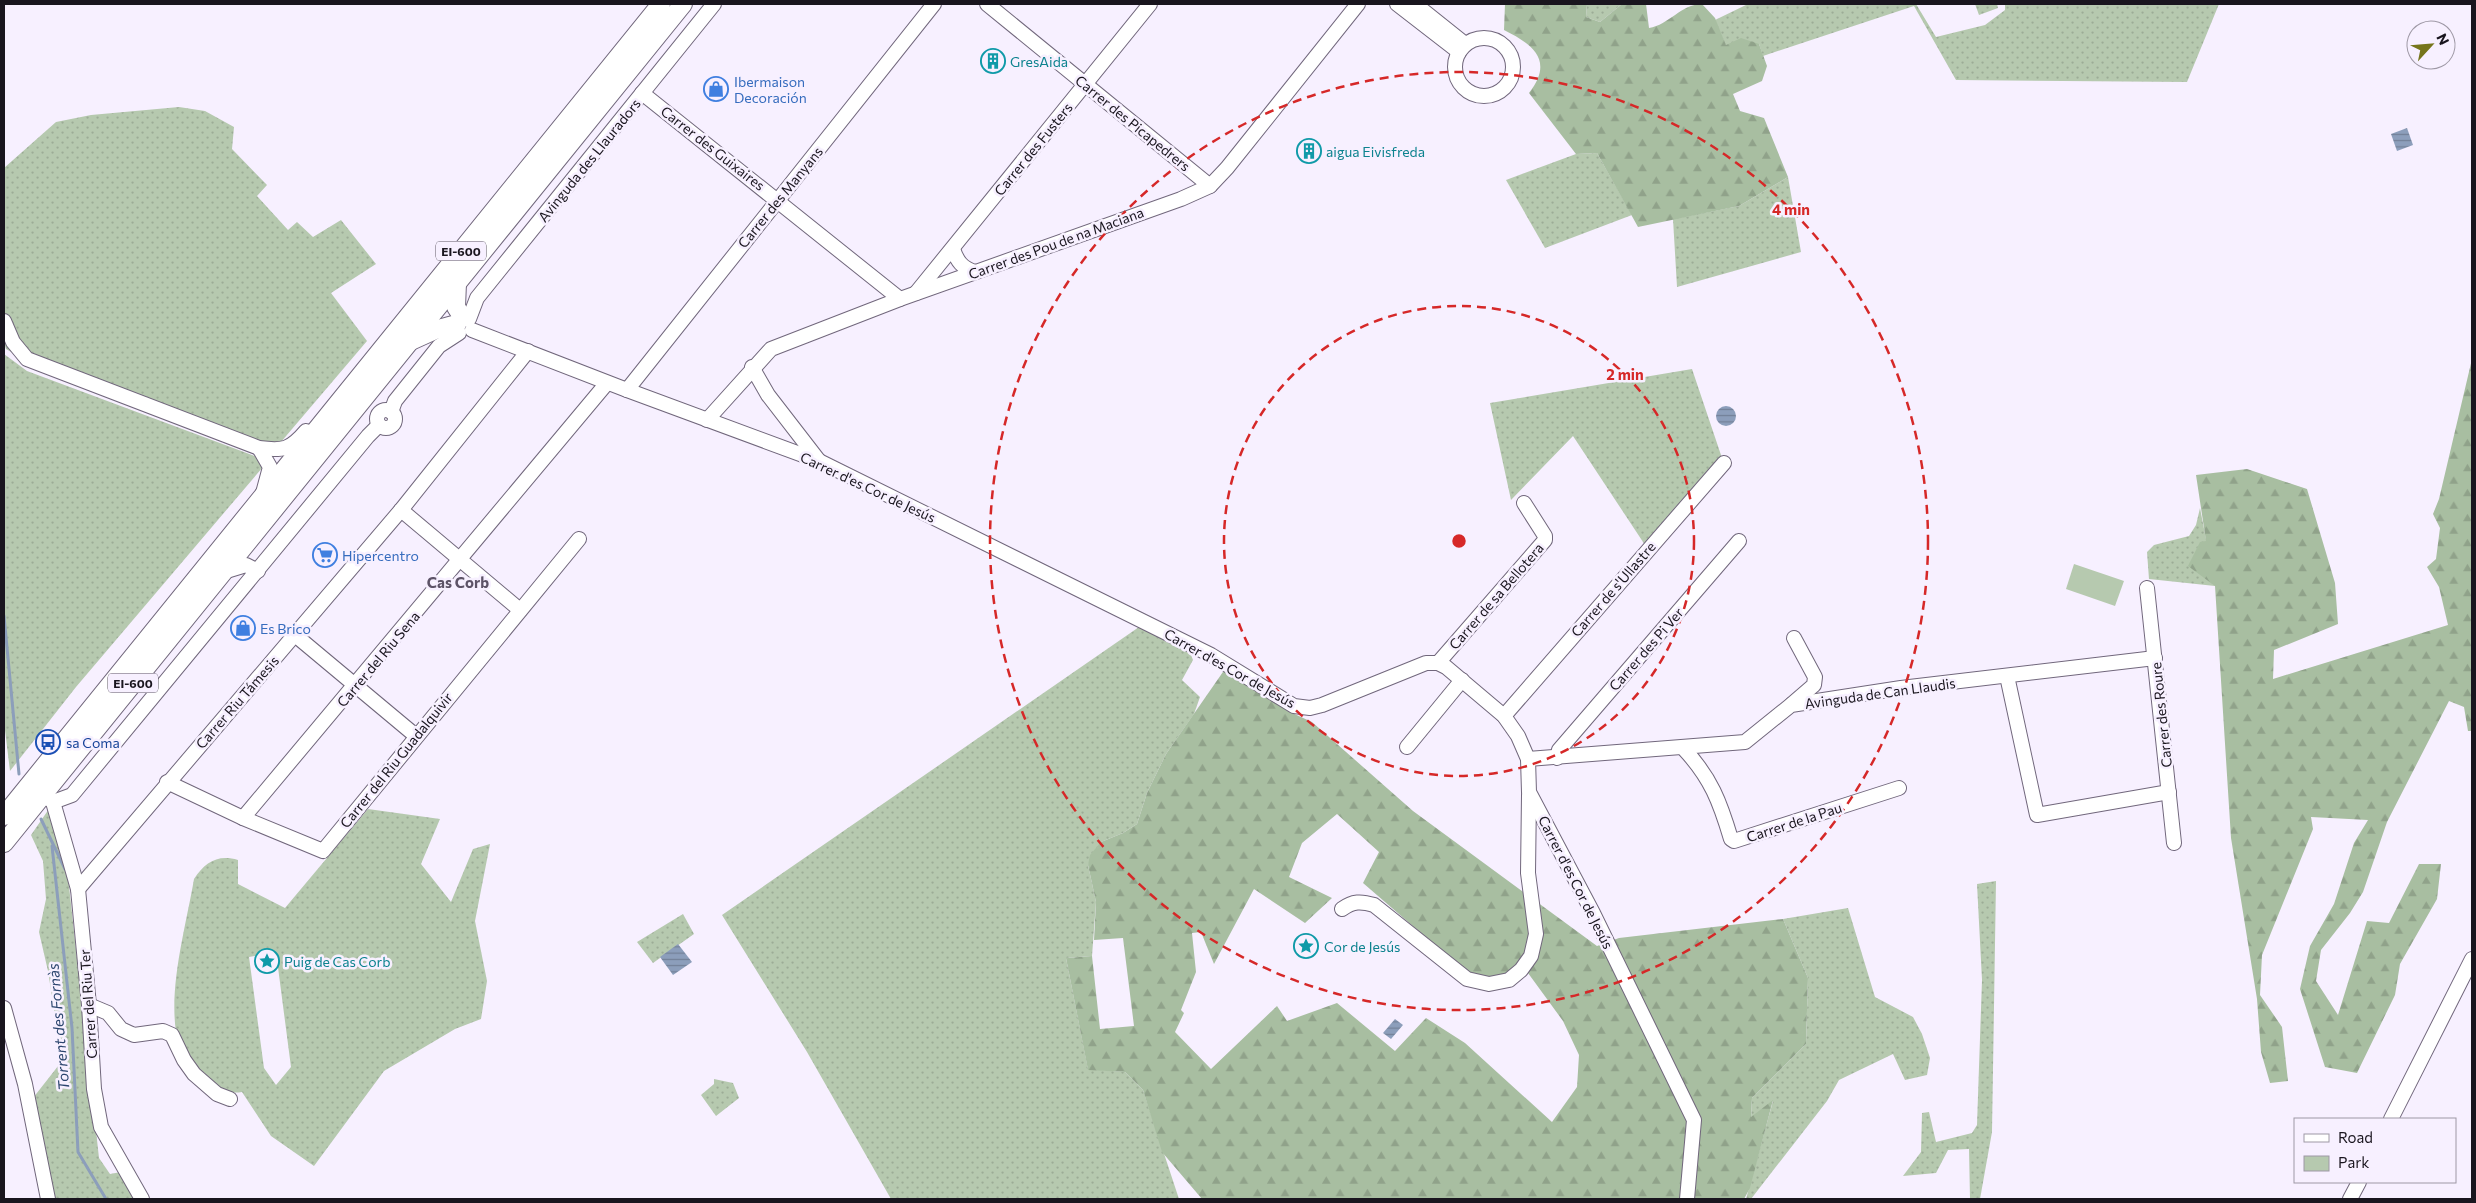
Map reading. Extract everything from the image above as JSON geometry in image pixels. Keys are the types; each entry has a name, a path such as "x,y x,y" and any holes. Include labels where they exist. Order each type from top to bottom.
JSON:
{"main road":[{"name":"EI-600","path":"4,816 662,4"},
{"name":"EI-600","path":"4,843 48,798 222,572 683,4"},
{"path":"409,342 435,330 464,325 456,307 457,283"}],"street":[{"name":"Avinguda des Llauradors","path":"464,325 477,298 714,4"},
{"name":"Carrer des Manyans","path":"627,390 934,4"},
{"name":"Carrer des Picapedrers","path":"987,4 1210,186"},
{"name":"Carrer des Fusters","path":"915,294 1150,4"},
{"name":"Carrer des Pou de na Maciana","path":"707,420 752,367 771,349 900,299 1181,199 1210,186 1227,168 1358,4"},
{"path":"1397,4 1462,48"},
{"path":"1415,4 1462,48"},
{"path":"1484,37 1494,39 1502,44 1513,61 1513,71 1504,88 1488,96 1470,92 1458,79 1455,70 1462,48 1474,39 1484,37"},
{"name":"Carrer des Guixaires","path":"642,93 900,299"},
{"path":"953,249 959,263 965,269 975,272"},
{"path":"4,321 13,342 27,359 259,448 279,451 295,444 326,406 352,385"},
{"path":"48,798 72,795 379,425 378,415 383,411 390,412 396,401 439,346 464,325 528,351"},
{"name":"Carrer d'es Cor de Jesús","path":"528,351 607,383 819,462 1202,651 1294,706 1310,708 1322,705 1426,663 1438,662 1504,716 1518,736 1528,759 1529,792 1613,954 1694,1120 1687,1199"},
{"name":"Carrer Riu Támesis","path":"78,888 401,510 528,351"},
{"path":"752,367 768,395 819,462"},
{"name":"Carrer del Riu Sena","path":"243,818 356,686 607,383"},
{"path":"259,448 270,467 267,483 261,498"},
{"name":"Carrer de s'Ullastre","path":"1504,716 1724,463"},
{"name":"Carrer de sa Bellotera","path":"1438,662 1545,540 1545,536 1524,503"},
{"path":"401,510 520,610"},
{"name":"Carrer del Riu Guadalquivir","path":"167,782 243,818 323,851 580,539"},
{"name":"Carrer des Pi Ver","path":"1557,758 1559,750 1739,541"},
{"path":"222,572 246,564 258,571"},
{"name":"Carrer des Roure","path":"2147,588 2174,843"},
{"path":"295,635 416,736"},
{"path":"1791,705 1814,685 1815,677 1794,638"},
{"name":"Avinguda de Can Llaudis","path":"1528,759 1684,749 1745,742 1791,705 1901,688 2155,658"},
{"path":"2007,676 2037,814 2169,792"},
{"path":"1407,747 1462,680"},
{"name":"Carrer de la Pau","path":"1684,749 1702,769 1714,788 1721,804 1731,839 1734,841 1899,788"},
{"path":"1342,909 1351,902 1364,902 1374,905 1467,979 1489,984 1509,980 1522,970 1531,956 1536,934 1528,873 1529,792"},
{"name":"Carrer del Riu Ter","path":"48,798 78,888 90,1005 94,1089 101,1127 142,1199"},
{"path":"2392,1118 2472,959"},
{"path":"90,1005 108,1013 122,1029 134,1035 164,1031 172,1036 184,1060 194,1074 217,1094 230,1099"},
{"path":"4,1008 25,1084 48,1199"},
{"path":"2350,1199 2358,1183"}],"green space":[{"path":"1505,4 1587,4 1586,17 1600,22 1622,4 1646,4 1649,28 1663,23 1688,7 1702,4 1715,18 1726,45 1741,38 1759,44 1767,66 1762,81 1733,94 1740,111 1764,118 1788,177 1739,206 1638,227 1597,153 1576,154 1529,93 1540,72 1540,63 1532,48 1504,30"},
{"path":"1587,4 1622,4 1600,22 1586,17"},
{"path":"1748,4 1916,4 1936,37 1985,25 2005,10 2005,4 2219,4 2187,82 1956,80 1914,6 1763,56 1759,44 1726,46 1715,20"},
{"path":"1975,4 1997,4 1998,8 1979,15"},
{"path":"179,107 205,111 234,127 232,149 267,185 257,196 288,230 297,222 313,237 341,220 376,264 331,293 367,341 275,449 25,360 6,349 4,343 4,168 56,122 91,115"},
{"path":"1597,153 1632,215 1545,248 1506,180 1576,154"},
{"path":"1788,177 1801,252 1677,287 1673,219 1739,206"},
{"path":"4,354 27,371 268,461 76,687 10,771 4,722"},
{"path":"2472,359 2472,731 2468,731 2464,707 2449,701 2387,822 2363,892 2350,913 2321,950 2316,981 2338,1015 2367,921 2389,923 2419,864 2441,864 2437,899 2400,964 2395,995 2357,1073 2325,1067 2300,989 2310,946 2334,904 2354,843 2368,820 2311,817 2313,829 2262,955 2260,995 2282,1027 2288,1081 2270,1083 2261,1052 2257,999 2231,838 2215,586 2188,566 2200,542 2206,541 2196,475 2247,469 2307,489 2335,583 2338,624 2274,650 2273,679 2448,625 2439,587 2427,567 2436,559 2440,528 2433,514 2439,499"},
{"path":"1692,369 1722,458 1645,545 1573,436 1511,500 1490,403"},
{"path":"2200,508 2215,586 2149,579 2147,552 2154,545 2189,536 2196,525"},
{"path":"2074,564 2124,581 2115,606 2066,589"},
{"path":"1139,627 1189,650 1193,660 1182,680 1200,697 1194,714 1166,754 1147,793 1137,824 1123,833 1101,842 1088,865 1096,902 1092,956 1066,958 1088,1069 1125,1072 1143,1090 1179,1199 891,1199 807,1052 722,915"},
{"path":"1225,669 1290,712 1312,722 1413,811 1597,946 1619,938 1783,919 1808,978 1806,1044 1752,1098 1751,1117 1773,1100 1750,1188 1744,1199 1202,1199 1162,1152 1143,1090 1125,1072 1088,1070 1066,958 1092,956 1100,1029 1134,1026 1123,938 1094,940 1096,902 1088,865 1090,855 1101,842 1123,833 1137,824 1147,793 1166,754","holes":["1337,814 1379,852 1363,883 1466,972 1482,978 1495,978 1506,973 1520,962 1563,1021 1579,1055 1577,1087 1552,1122 1465,1043 1426,1018 1395,1051 1337,1003 1287,1021 1277,1006 1211,1069 1175,1032 1184,1013 1181,1010 1196,972 1192,933 1201,932 1214,964 1254,889 1305,923 1332,898 1289,877 1302,843"]},
{"path":"51,806 67,868 99,1158 110,1174 121,1172 139,1199 52,1199 33,1098 62,1061 48,971 39,932 46,899 43,861 31,835"},
{"path":"368,809 440,819 421,864 451,902 473,849 490,844 475,921 487,981 481,1019 455,1029 384,1071 314,1166 271,1136 242,1092 236,1093 220,1089 207,1078 187,1054 176,1032 174,1014 177,975 194,879 198,873 207,864 218,859 231,858 238,860 238,884 285,908","holes":["276,952 291,1067 276,1085 264,1068 249,957"]},
{"path":"1996,881 1992,1132 1980,1199 1970,1199 1969,1149 1948,1150 1936,1173 1903,1176 1921,1152 1922,1113 1929,1112 1936,1142 1972,1133 1977,1125 1982,980 1977,884"},
{"path":"1848,908 1875,997 1913,1017 1922,1034 1930,1058 1927,1075 1905,1080 1893,1054 1839,1080 1827,1101 1751,1199 1746,1199 1773,1101 1751,1118 1752,1098 1806,1044 1808,978 1783,919"},
{"path":"683,914 694,934 653,963 637,942"},
{"path":"714,1079 733,1083 739,1098 716,1116 701,1095 714,1084"}],"water":[{"path":"2407,128 2413,145 2397,151 2391,134"},
{"path":"1726,406 1733,409 1736,416 1733,423 1726,426 1719,423 1716,416 1719,409"},
{"path":"678,944 692,962 673,975 660,957"},
{"path":"1395,1019 1403,1025 1391,1039 1383,1033"}],"waterway":[{"name":"Torrent des Fornàs","path":"4,616 19,774"},
{"name":"Torrent des Fornàs","path":"41,819 65,869"},
{"name":"Torrent des Fornàs","path":"52,846 72,1028 78,1152 106,1199"}],"place":[{"name":"GresAida","path":"993,61"},
{"name":"Ibermaison Decoración","path":"716,89"},
{"name":"aigua Eivisfreda","path":"1309,151"},
{"name":"Hipercentro","path":"325,555"},
{"name":"Es Brico","path":"243,628"},
{"name":"sa Coma","path":"48,742"},
{"name":"Cor de Jesús","path":"1306,946"},
{"name":"Puig de Cas Corb","path":"267,961"}],"district":[{"name":"Cas Corb","path":"458,582"}]}
